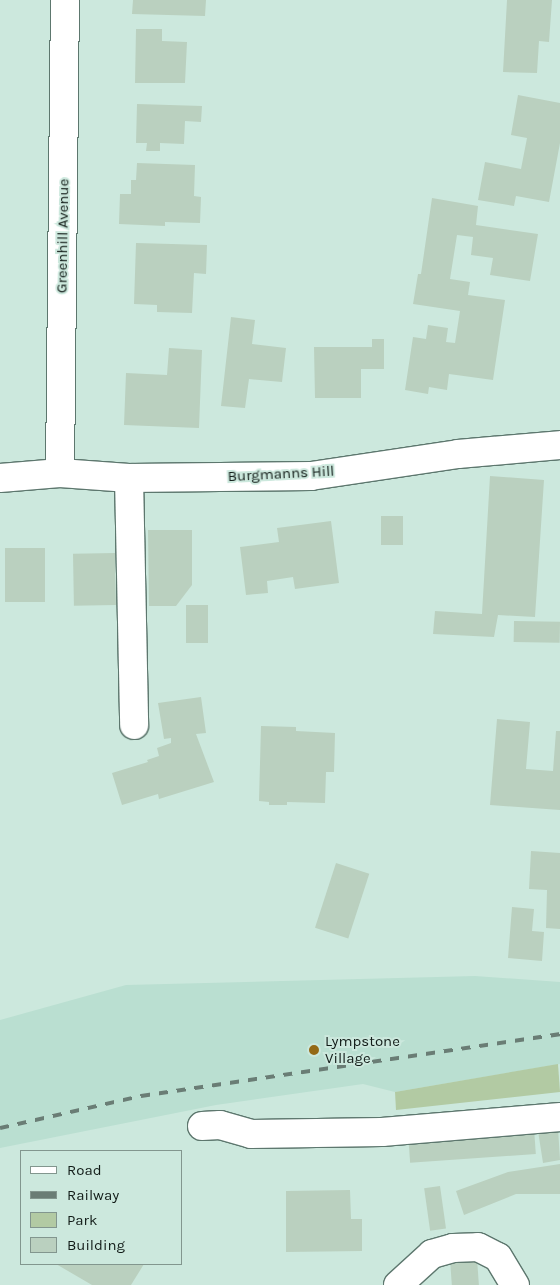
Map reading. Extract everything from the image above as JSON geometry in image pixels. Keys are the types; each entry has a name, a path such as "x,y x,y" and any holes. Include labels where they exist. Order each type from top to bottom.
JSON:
{"street":[{"name":"Greenhill Avenue","path":"60,473 65,0"},
{"name":"Burgmanns Hill","path":"0,478 60,473 129,478 311,476 458,454 560,445"},
{"path":"129,478 134,725"},
{"path":"202,1126 220,1125 251,1134 382,1132 560,1117"},
{"path":"398,1285 432,1254 452,1248 478,1247 498,1257 515,1285"}],"shaded area":[{"path":"475,976 560,982 560,1064 395,1092 363,1084 216,1105 0,1148 0,1020 126,985"}],"green space":[{"path":"558,1064 560,1092 396,1110 395,1092"}],"building":[{"path":"133,0 206,0 205,16 132,14"},
{"path":"507,0 552,0 549,42 539,41 537,73 503,72"},
{"path":"136,29 162,29 162,41 187,42 185,83 135,83"},
{"path":"518,95 560,103 560,143 549,202 516,196 514,206 478,200 485,162 521,169 527,138 511,135"},
{"path":"137,104 202,106 201,122 185,121 184,144 160,143 160,151 146,151 147,143 136,143"},
{"path":"137,163 195,165 194,196 201,197 200,223 165,222 165,226 119,224 120,194 131,194 131,180 136,180"},
{"path":"432,198 478,206 476,225 538,234 530,281 490,275 493,258 471,255 473,237 457,235 450,279 470,282 468,295 505,300 493,380 449,374 447,390 429,387 428,394 405,390 413,337 426,339 428,325 448,328 446,342 455,343 460,311 413,304 418,274 421,274"},
{"path":"136,243 207,245 206,274 194,273 192,313 157,312 157,305 134,304"},
{"path":"231,317 255,320 252,344 286,348 282,382 249,379 245,408 221,406"},
{"path":"372,339 384,339 384,369 361,369 361,398 315,398 314,347 372,347"},
{"path":"169,348 202,350 199,428 124,425 126,373 167,375"},
{"path":"490,476 544,480 535,617 498,615 494,637 433,634 435,611 482,614"},
{"path":"381,516 403,516 403,545 381,545"},
{"path":"331,521 339,583 295,589 293,577 267,581 268,593 246,595 240,547 279,542 277,528"},
{"path":"148,530 192,530 192,585 176,606 149,606"},
{"path":"5,548 45,548 45,602 5,602"},
{"path":"115,553 116,605 74,606 73,554"},
{"path":"186,605 208,605 208,643 186,643"},
{"path":"514,621 560,622 560,643 514,642"},
{"path":"201,697 206,733 196,734 214,782 159,799 158,794 122,805 112,773 148,762 147,760 159,756 157,748 171,743 171,738 164,739 158,703"},
{"path":"497,719 530,722 526,769 553,771 556,731 560,731 560,810 490,805"},
{"path":"261,726 296,727 296,731 335,733 334,772 326,772 325,803 287,802 287,805 269,805 269,802 259,801"},
{"path":"531,851 560,853 560,929 546,928 547,890 529,889"},
{"path":"336,863 369,874 348,938 315,928"},
{"path":"512,907 534,909 532,931 544,932 542,961 508,958"},
{"path":"534,1128 536,1154 410,1163 408,1137"},
{"path":"558,1128 560,1160 543,1163 538,1131"},
{"path":"560,1164 560,1194 516,1194 464,1215 456,1191 508,1172"},
{"path":"440,1186 446,1229 430,1231 424,1188"},
{"path":"350,1190 351,1219 362,1219 362,1251 286,1252 286,1191"},
{"path":"477,1258 479,1285 452,1285 450,1260"},
{"path":"58,1265 143,1265 131,1285 92,1285"}],"railway":[{"path":"0,1128 141,1096 560,1034"}],"place":[{"name":"Lympstone Village","path":"314,1050"}]}
